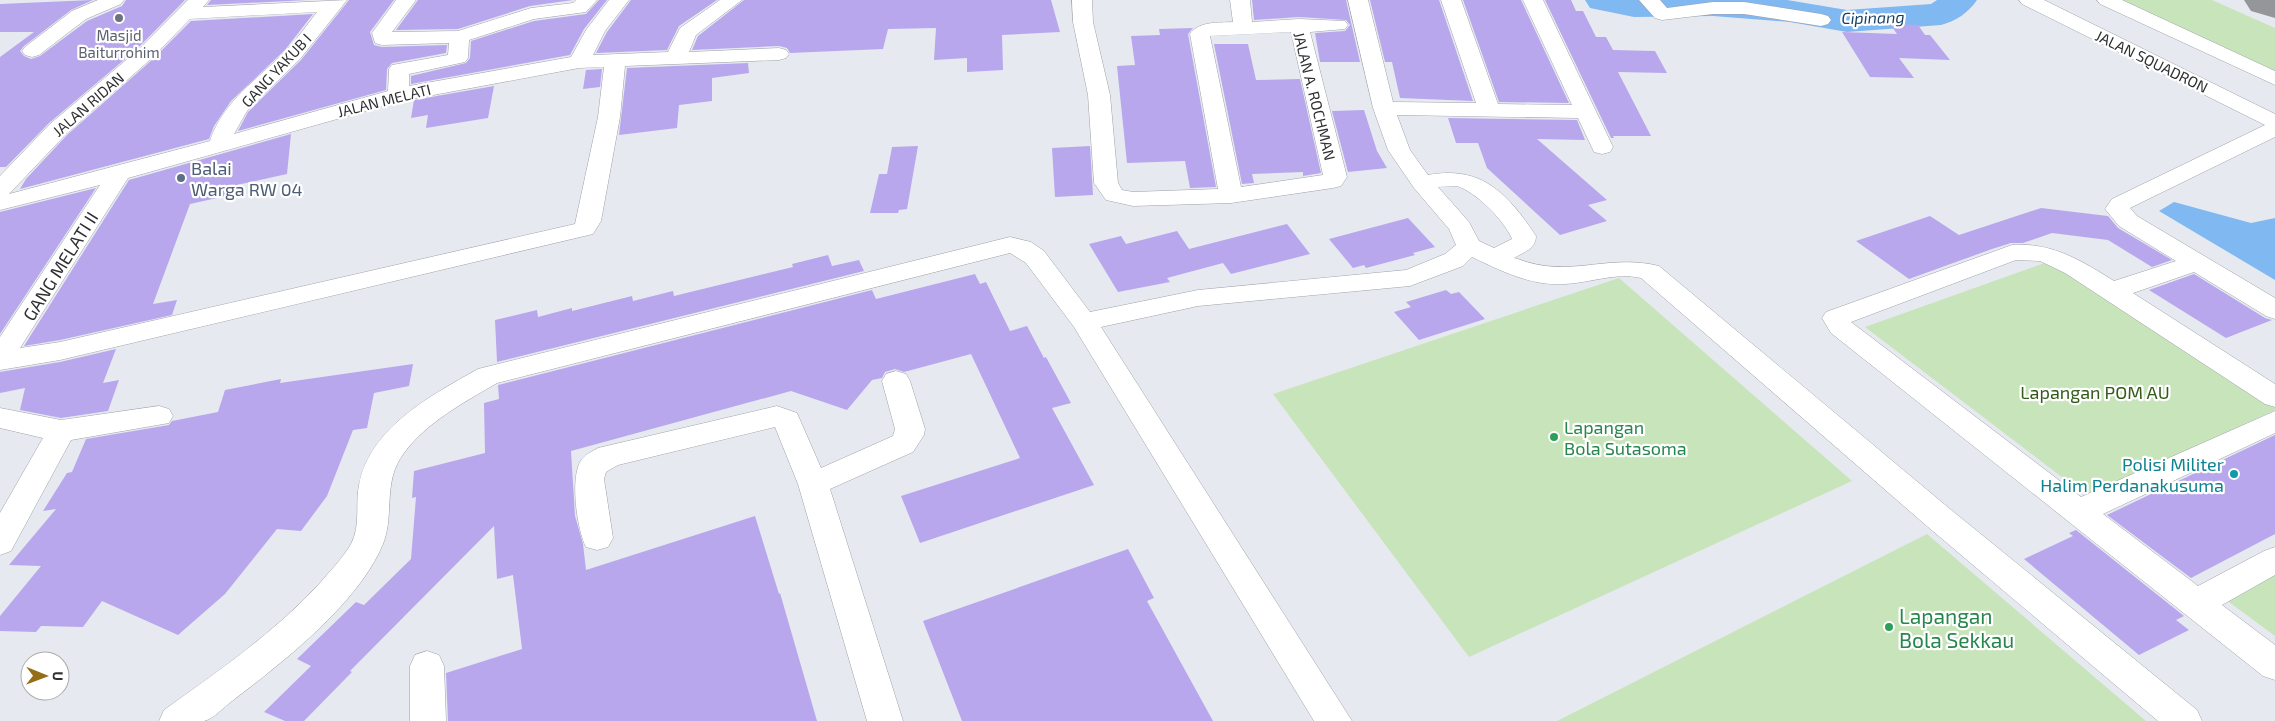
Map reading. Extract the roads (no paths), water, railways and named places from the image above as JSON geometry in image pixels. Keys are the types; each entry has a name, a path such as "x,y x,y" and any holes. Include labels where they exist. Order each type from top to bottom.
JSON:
{"street":[{"path":"32,51 79,15 114,0"},
{"path":"406,0 382,33 382,39 434,36 459,37 531,14 579,8 587,0"},
{"path":"579,62 596,30 619,0"},
{"path":"676,57 687,32 732,0"},
{"path":"1082,0 1083,22 1099,95 1106,184 1114,195 1134,199 1230,196"},
{"path":"1240,0 1243,27"},
{"path":"1358,0 1384,108 1399,150 1422,183 1460,227 1469,246 1534,274 1552,276 1632,267 1650,272 1938,518 2184,721"},
{"path":"1451,0 1490,110"},
{"path":"1533,0 1602,147"},
{"name":"JALAN SQUADRON","path":"2029,0 2275,122"},
{"path":"2107,0 2275,79"},
{"path":"192,7 334,3"},
{"name":"GANG YAKUB I","path":"220,144 229,122 261,84 294,54 334,3"},
{"name":"JALAN RIDAN","path":"0,188 58,129 145,54 192,7"},
{"path":"1654,7 1665,15 1713,8 1744,8 1821,20"},
{"path":"1299,25 1338,25"},
{"name":"JALAN A. ROCHMAN","path":"1299,25 1335,177 1334,181 1230,196 1200,34 1210,29 1243,27 1299,25"},
{"path":"398,95 399,69 457,60 459,37"},
{"name":"JALAN MELATI","path":"0,203 119,173 398,95 579,62 778,54"},
{"path":"0,360 60,351 584,229 589,220 609,117 615,60"},
{"path":"1384,108 1586,112"},
{"path":"2275,129 2120,204 2117,209 2128,221 2275,310"},
{"name":"GANG MELATI II","path":"0,360 119,173"},
{"path":"1422,183 1455,178 1470,181 1484,190 1524,236 1524,242 1495,258"},
{"path":"176,721 215,694 332,594 362,553 374,522 375,483 385,458 401,434 442,402 488,376 1010,245 1022,246 1035,257 1084,322 1334,721"},
{"path":"1084,322 1198,298 1410,278 1454,260 1469,246"},
{"path":"2275,397 2053,255 2027,251 2012,253 1835,318 1840,327 2275,665"},
{"path":"2112,291 2197,262"},
{"path":"813,484 904,444 910,429 896,381"},
{"path":"0,418 61,431 159,416"},
{"path":"597,538 589,479 593,466 600,460 777,416 787,420 813,484 885,721"},
{"path":"2079,512 2275,421"},
{"path":"0,542 61,431"},
{"path":"2196,604 2275,560"},
{"path":"427,666 428,721"}],"water":[{"path":"2174,202 2251,223 2275,218 2275,280 2159,211"}],"waterway":[{"name":"Cipinang","path":"1603,0 1634,6 1713,5 1790,11 1847,21 1941,14 1959,0"}],"place":[{"name":"Masjid Baiturrohim","path":"119,18"},
{"name":"Balai Warga RW 04","path":"181,178"},
{"name":"Lapangan Bola Sutasoma","path":"1554,437"},
{"name":"Polisi Militer Halim Perdanakusuma","path":"2234,474"},
{"name":"Lapangan Bola Sekkau","path":"1889,627"}],"park label":[{"name":"Lapangan POM AU","path":"2095,392"}]}
